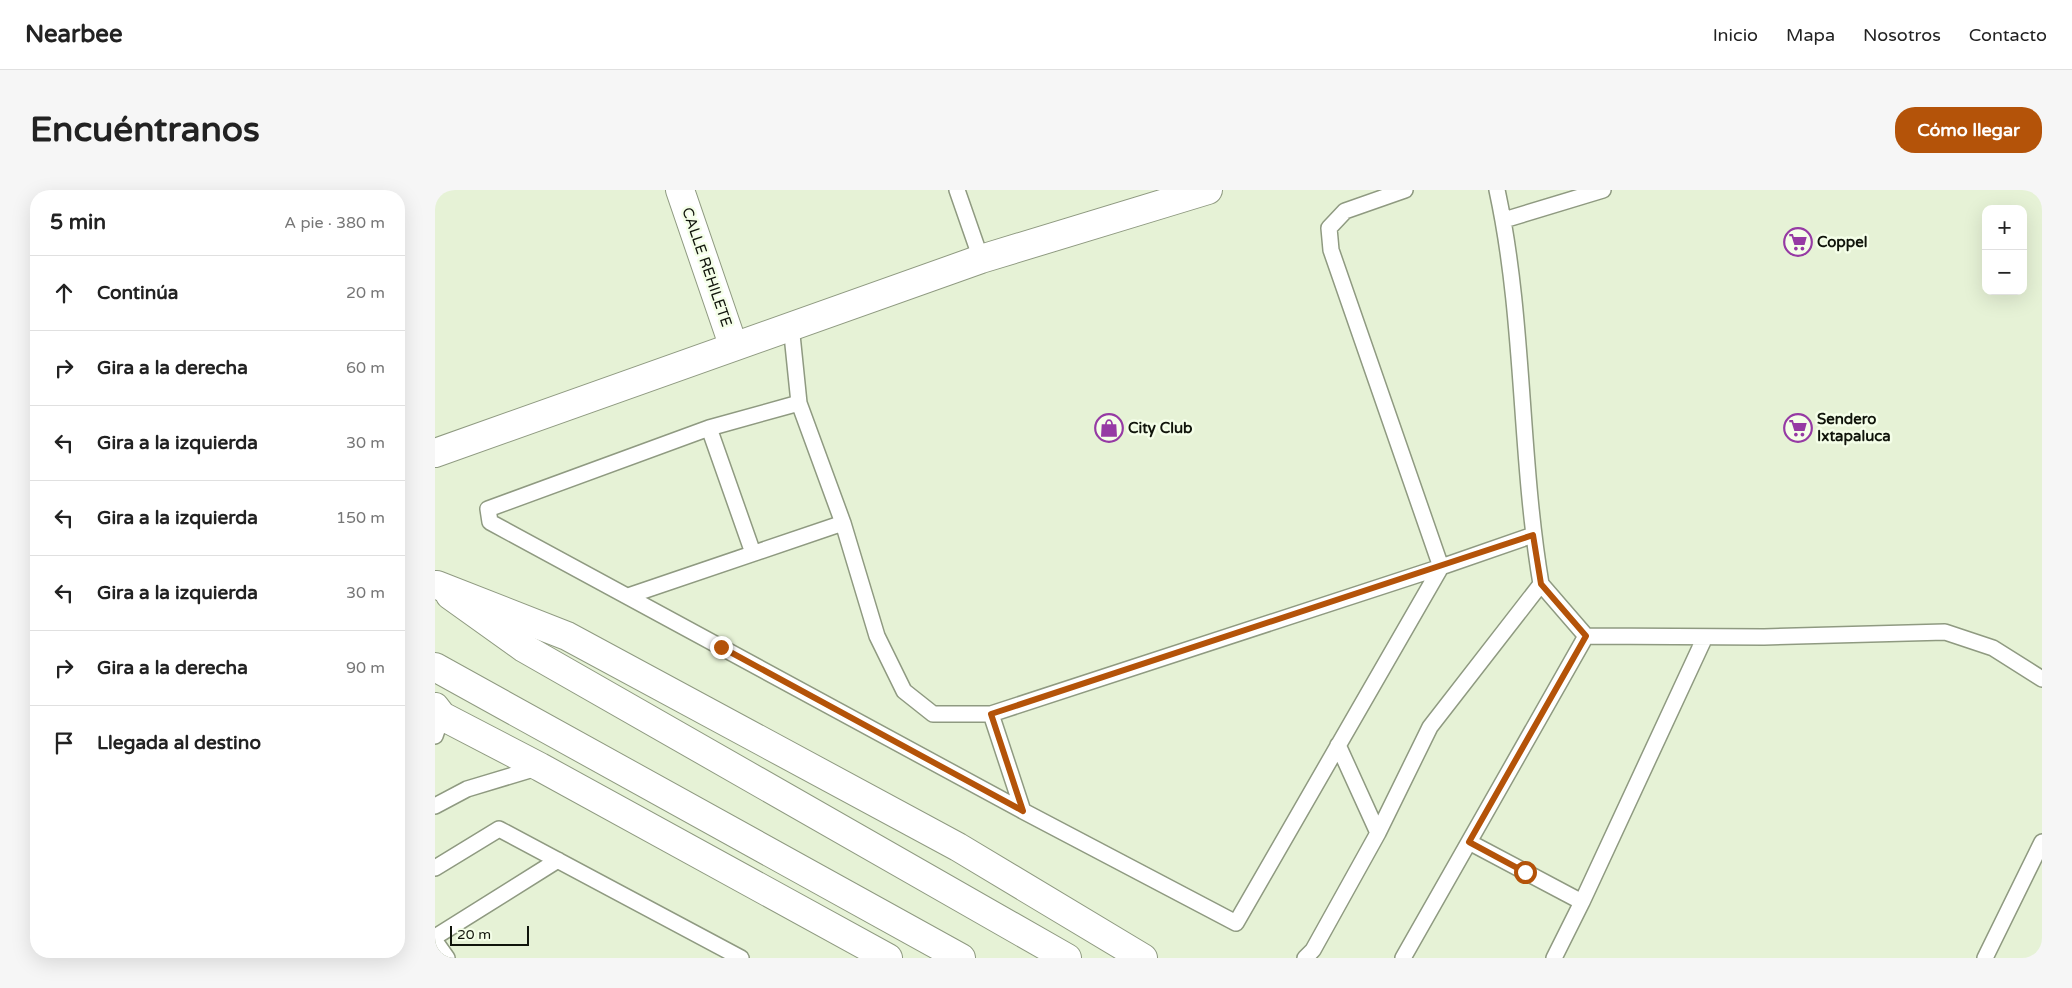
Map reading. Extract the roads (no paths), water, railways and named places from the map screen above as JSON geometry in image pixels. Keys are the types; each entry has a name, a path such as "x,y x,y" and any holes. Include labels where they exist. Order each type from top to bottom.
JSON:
{"main road":[{"name":"CALLE REHILETE","path":"680,190 733,345"},
{"path":"435,453 733,345 1154,198 1208,190"},
{"path":"436,585 524,648 1067,958"},
{"path":"436,585 567,636 958,847 1143,958"},
{"path":"435,667 961,958"},
{"path":"437,720 540,767 888,958"}],"lane":[{"path":"957,190 981,259"},
{"path":"799,403 709,428 488,509 490,522 1023,811 1236,923 1441,568 1331,250 1329,228 1345,211 1405,190"},
{"path":"1497,190 1509,250 1533,535 1541,584 1586,636 1705,637 1945,632 1993,648 2042,679"},
{"path":"1504,220 1603,190"},
{"path":"791,325 799,403 843,523 877,636 904,691 933,714 991,714 1441,568 1533,535"},
{"path":"709,428 753,553"},
{"path":"628,596 843,523"},
{"path":"1305,958 1313,950 1378,833 1430,727 1541,584"},
{"path":"1403,958 1586,636"},
{"path":"1554,958 1705,637"},
{"path":"991,714 1023,811"},
{"path":"1338,745 1378,833"},
{"path":"435,806 467,788 540,767"},
{"path":"435,868 499,829 741,958"},
{"path":"1469,842 1582,902"},
{"path":"1985,958 2042,842"},
{"path":"435,937 558,860"},
{"path":"435,941 447,958"}],"place":[{"name":"Coppel","path":"1798,242"},
{"name":"City Club","path":"1109,428"},
{"name":"Sendero Ixtapaluca","path":"1798,428"}]}
